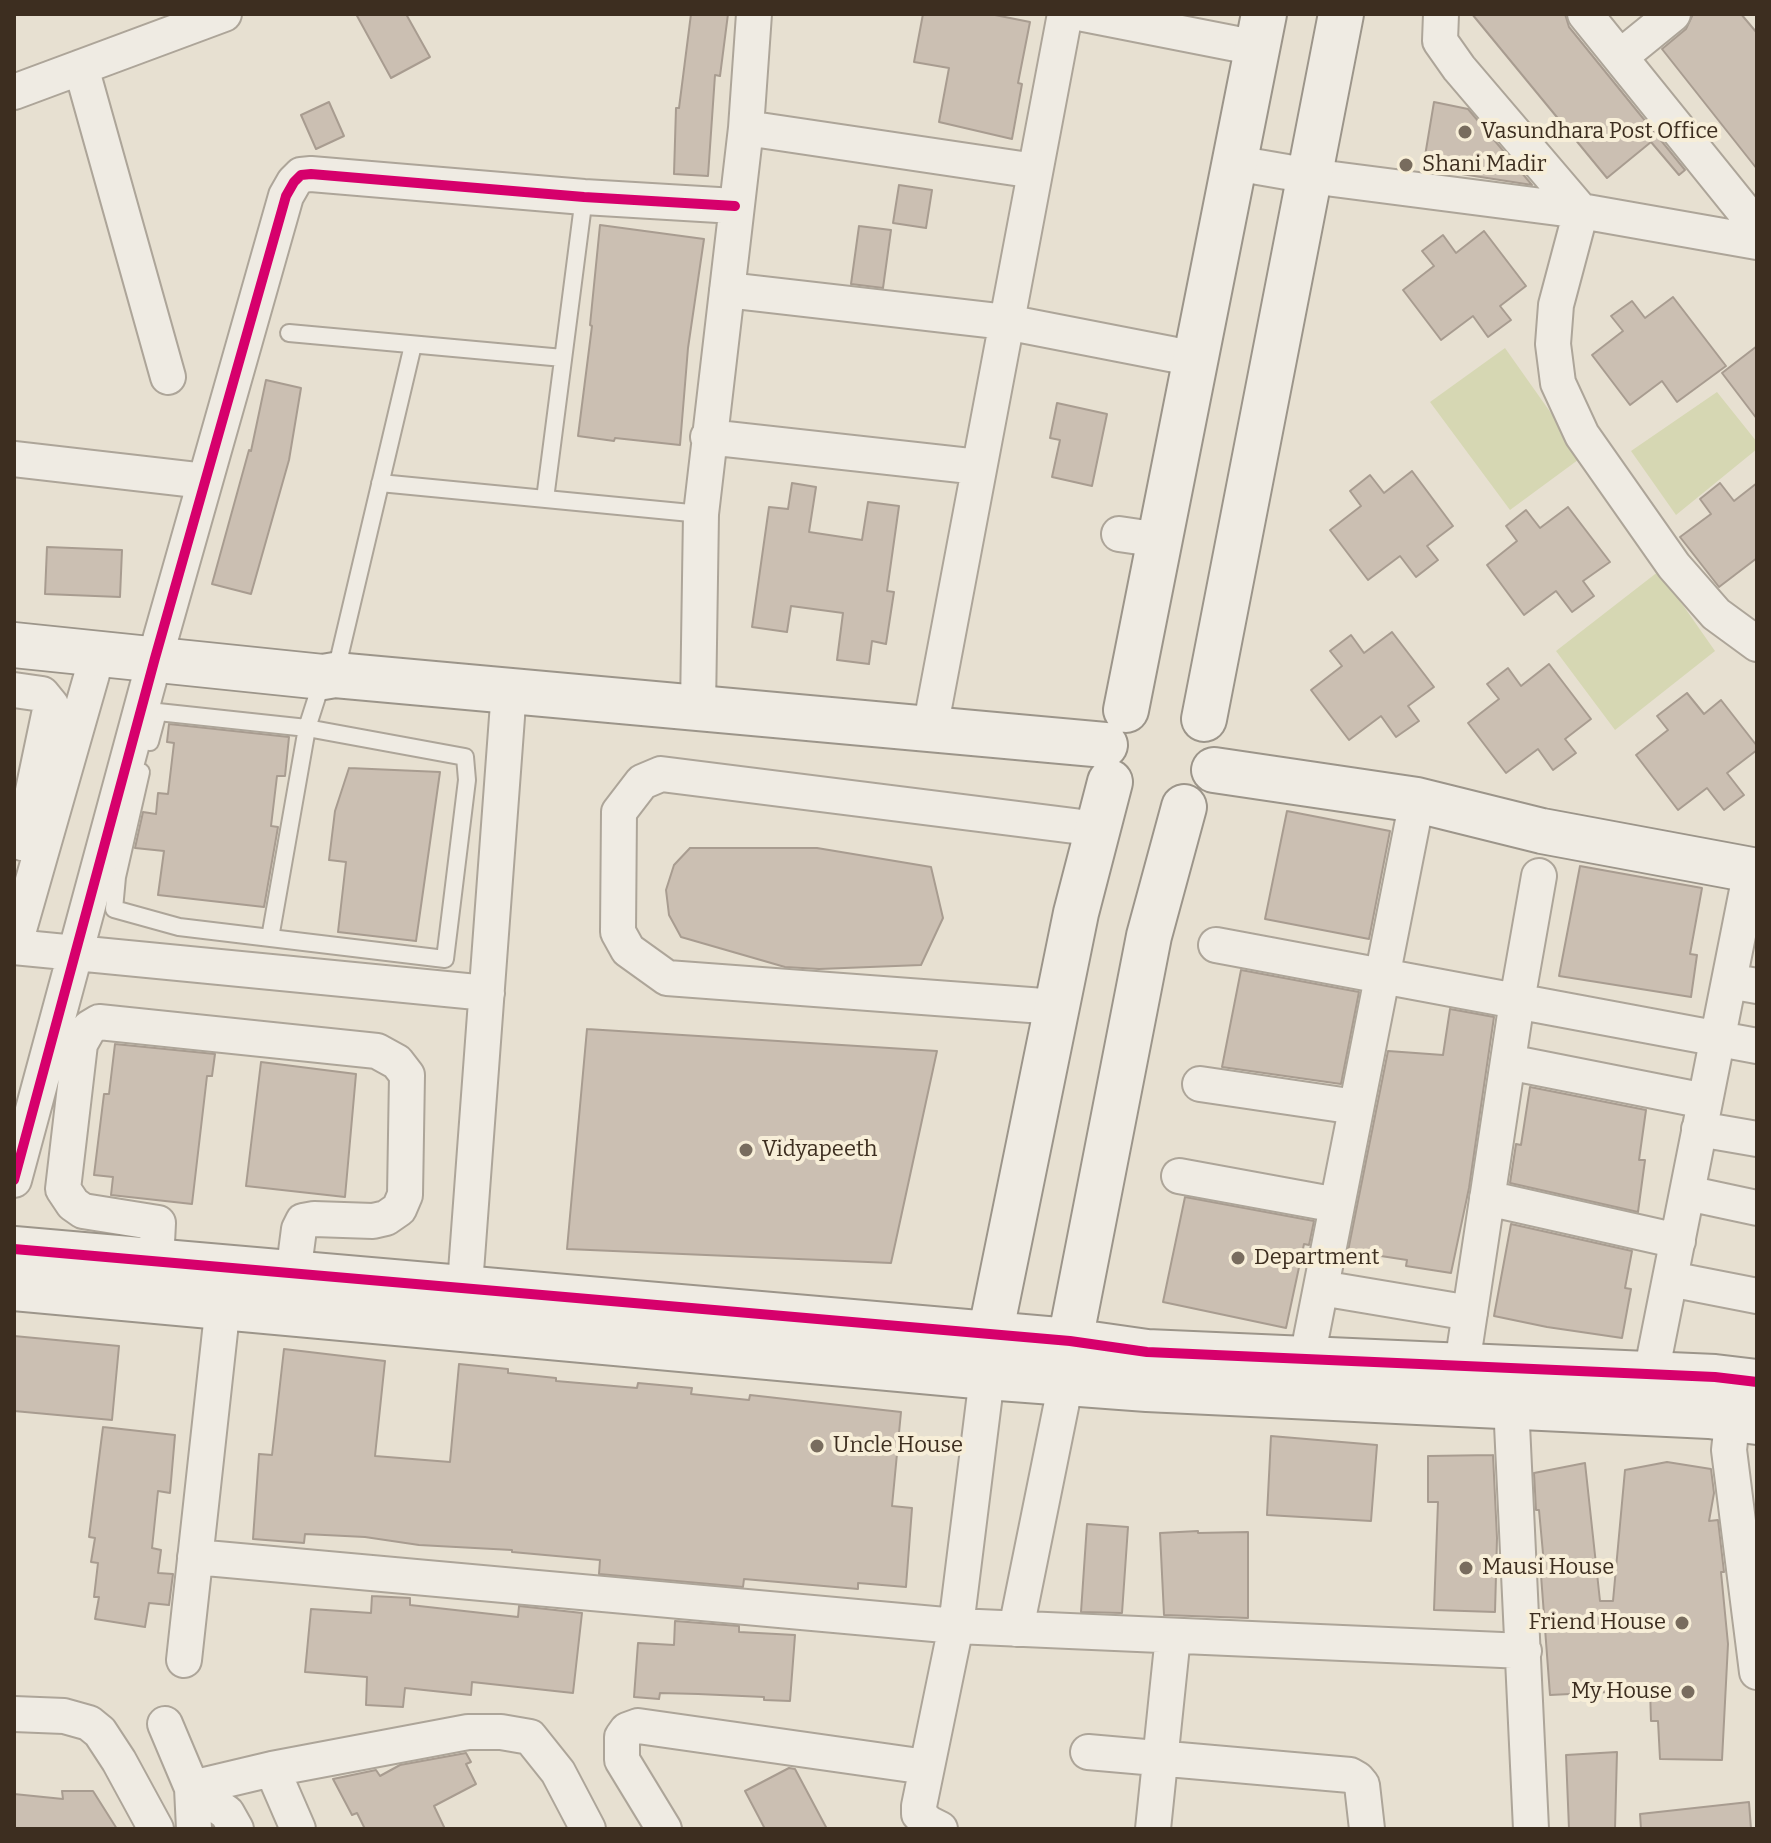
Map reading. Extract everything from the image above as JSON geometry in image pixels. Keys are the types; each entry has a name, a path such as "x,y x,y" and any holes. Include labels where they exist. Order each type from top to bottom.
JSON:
{"street":[{"path":"14,92 224,14"},
{"path":"698,708 701,514 746,128 754,14"},
{"path":"930,729 1065,14"},
{"path":"940,1829 919,1814 956,1626 989,1356 1076,913 1098,829 1114,745 1139,537 1196,359 1261,31 1084,14"},
{"path":"1204,719 1341,14"},
{"path":"1441,14 1440,41 1459,68 1581,211"},
{"path":"1585,14 1757,227"},
{"path":"1620,57 1673,14"},
{"path":"81,67 168,377"},
{"path":"746,128 1035,171"},
{"path":"1235,163 1310,176 1581,211 1757,242"},
{"path":"14,1180 155,658 286,196 301,175 735,206"},
{"path":"1581,211 1556,305 1553,344 1558,383 1582,435 1674,566 1716,614 1757,644"},
{"path":"727,290 1006,322 1196,359"},
{"path":"708,437 979,467"},
{"path":"14,459 205,481"},
{"path":"14,645 1114,745"},
{"path":"98,653 14,947 487,993"},
{"path":"14,690 42,694 51,705 20,856 14,864"},
{"path":"463,1309 509,690"},
{"path":"1160,697 1182,702 1204,719 1215,741 1214,770 1200,793 1184,807 1167,811 1142,808 1121,797 1114,745 1135,703 1160,697"},
{"path":"1214,770 1417,800 1752,889 1743,984 1717,1039 1651,1374"},
{"path":"1057,1007 667,978 628,950 618,932 619,812 642,782 661,774 1098,829"},
{"path":"1307,1358 1417,800"},
{"path":"1016,1629 1149,936 1184,807"},
{"path":"1462,1365 1539,876"},
{"path":"1216,945 1757,1046"},
{"path":"156,1263 158,1223 83,1211 73,1204 63,1189 80,1044 89,1028 99,1022 377,1051 397,1062 407,1075 405,1195 399,1209 386,1218 373,1221 303,1221 299,1229 293,1275"},
{"path":"1508,1062 1702,1115 1757,1139"},
{"path":"1200,1084 1356,1107"},
{"path":"1179,1176 1337,1205"},
{"path":"1687,1193 1757,1208"},
{"path":"1487,1198 1678,1241"},
{"path":"14,1249 156,1263 224,1289 293,1275 463,1309"},
{"path":"1670,1279 1757,1296"},
{"path":"14,1288 224,1289 1068,1361 1147,1352 1462,1365 1510,1387 1651,1374 1746,1400"},
{"path":"1321,1288 1470,1313"},
{"path":"184,1660 224,1289"},
{"path":"1068,1361 1147,1389 1510,1387 1746,1400"},
{"path":"1510,1387 1531,1829"},
{"path":"1746,1400 1729,1450 1757,1672"},
{"path":"195,1557 956,1626 1524,1651"},
{"path":"1153,1829 1173,1636"},
{"path":"14,1714 64,1716 89,1723 100,1732 119,1761 156,1829"},
{"path":"165,1724 192,1788 194,1829"},
{"path":"664,1829 622,1760 622,1737 627,1730 638,1726 926,1767"},
{"path":"192,1788 272,1769 468,1732 501,1732 530,1737 558,1772 588,1829"},
{"path":"1088,1752 1350,1775 1362,1785 1367,1829"},
{"path":"272,1769 298,1829"},
{"path":"192,1788 227,1813 236,1829"}],"lane":[{"path":"545,499 584,197"},
{"path":"289,333 563,358"},
{"path":"270,938 307,728 329,676 413,345"},
{"path":"380,483 701,514"},
{"path":"158,712 307,728 465,757 467,780 445,959 179,927 114,909 117,877 158,712"}],"green space":[{"path":"1505,348 1582,457 1510,510 1430,402"},
{"path":"1717,392 1757,442 1757,449 1676,515 1631,451"},
{"path":"1659,571 1715,651 1615,730 1556,651"}],"building":[{"path":"356,14 406,14 430,57 391,78"},
{"path":"691,14 728,14 720,76 715,75 708,176 674,174 676,108 679,108"},
{"path":"923,14 990,14 1030,22 1018,83 1022,84 1012,139 939,122 949,68 914,62"},
{"path":"1472,14 1565,14 1569,27 1685,170 1679,175 1651,142 1607,178"},
{"path":"1693,14 1741,14 1757,33 1757,169 1662,49 1686,29"},
{"path":"329,102 344,136 316,149 301,115"},
{"name":"Vasundhara Post Office","path":"1434,102 1468,109 1532,185 1423,168"},
{"path":"899,185 932,190 926,228 893,223"},
{"path":"600,225 704,239 688,348 680,445 578,436 592,326"},
{"path":"859,226 891,230 883,288 851,284"},
{"path":"1484,231 1526,286 1500,306 1511,320 1488,337 1473,316 1441,340 1403,290 1434,266 1422,251 1443,235 1456,253"},
{"path":"1673,297 1726,366 1677,402 1662,381 1630,405 1592,355 1623,331 1611,316 1632,301 1645,318"},
{"path":"1757,346 1757,419 1722,373"},
{"path":"266,380 301,388 289,460 251,594 212,584 251,451"},
{"path":"1057,403 1107,414 1092,486 1052,477 1060,440 1050,438"},
{"path":"1412,471 1453,526 1427,546 1438,560 1416,577 1400,556 1368,580 1330,530 1361,506 1350,491 1370,475 1384,493"},
{"path":"792,483 816,487 809,532 862,540 868,502 899,506 887,591 894,592 886,644 872,641 869,664 837,660 843,613 791,606 787,632 752,627 769,507 788,509"},
{"path":"1720,483 1734,501 1757,483 1757,558 1719,587 1680,537 1711,514 1700,499"},
{"path":"1568,507 1610,562 1583,581 1594,596 1572,612 1556,591 1524,615 1487,565 1517,541 1506,526 1526,510 1540,528"},
{"path":"47,547 122,550 120,597 45,594"},
{"path":"1392,632 1434,687 1408,706 1419,721 1396,737 1381,716 1349,740 1311,690 1342,666 1330,651 1351,635 1364,653"},
{"path":"1549,664 1591,719 1565,739 1576,753 1553,770 1538,749 1506,773 1468,723 1499,699 1487,684 1508,668 1521,686"},
{"path":"1687,693 1704,714 1721,700 1757,746 1757,750 1727,773 1744,795 1724,810 1707,788 1678,810 1636,755 1668,730 1657,716"},
{"path":"169,724 289,737 285,776 277,776 271,826 278,827 264,907 158,895 164,851 135,848 143,812 156,814 158,793 168,794 174,743 167,742"},
{"path":"349,768 440,772 416,941 338,932 346,862 329,860 335,811"},
{"path":"1287,811 1390,831 1369,939 1265,919"},
{"path":"690,848 817,848 931,867 943,918 921,965 819,969 785,967 681,937 669,915 666,890 674,865"},
{"path":"1580,866 1702,888 1690,954 1697,955 1691,997 1559,976"},
{"path":"1241,970 1359,992 1341,1084 1222,1067"},
{"path":"1450,1009 1494,1017 1469,1188 1451,1273 1406,1266 1407,1260 1348,1251 1388,1051 1443,1055"},
{"name":"Vidyapeeth","path":"587,1029 937,1051 891,1263 567,1249"},
{"path":"115,1044 215,1054 212,1076 207,1076 192,1204 111,1195 113,1177 94,1175 104,1094 109,1094"},
{"path":"261,1062 356,1074 345,1197 246,1186"},
{"path":"1530,1087 1646,1110 1639,1160 1645,1160 1638,1212 1510,1183 1516,1144 1521,1145"},
{"name":"Department","path":"1185,1197 1314,1221 1309,1245 1304,1244 1286,1328 1163,1302"},
{"path":"1511,1224 1632,1251 1625,1288 1631,1289 1622,1338 1494,1316"},
{"path":"14,1336 119,1346 112,1420 14,1411"},
{"path":"284,1349 385,1361 375,1456 450,1462 459,1364 508,1369 508,1373 556,1378 556,1381 637,1388 638,1383 692,1388 691,1394 749,1400 750,1395 901,1412 892,1506 912,1508 906,1587 858,1583 858,1589 744,1579 743,1587 599,1574 600,1560 512,1550 305,1534 304,1543 253,1539 259,1454 272,1455"},
{"path":"103,1427 175,1435 170,1493 158,1491 152,1548 161,1550 158,1573 173,1574 169,1605 149,1603 145,1627 95,1619 99,1597 94,1597 98,1563 91,1562 95,1538 89,1537"},
{"path":"1271,1436 1377,1445 1371,1521 1267,1515"},
{"path":"1493,1455 1497,1538 1495,1612 1434,1610 1438,1502 1428,1502 1428,1456"},
{"path":"1667,1462 1711,1469 1714,1493 1709,1521 1718,1520 1728,1644 1722,1760 1660,1759 1658,1721 1651,1721 1650,1690 1550,1695 1541,1575 1545,1575 1534,1473 1585,1463 1600,1601 1613,1601 1625,1470"},
{"path":"1087,1524 1128,1527 1122,1613 1081,1612"},
{"path":"1248,1532 1248,1618 1164,1615 1160,1533"},
{"path":"372,1596 410,1598 410,1605 518,1617 519,1606 582,1613 573,1693 472,1682 471,1695 405,1688 403,1707 366,1705 367,1677 305,1672 311,1609 371,1613"},
{"path":"675,1621 739,1626 739,1632 795,1635 790,1701 660,1693 659,1699 634,1697 638,1643 674,1645"},
{"path":"1617,1752 1615,1829 1569,1829 1566,1755"},
{"path":"466,1753 471,1762 466,1764 476,1784 434,1806 445,1829 365,1829 357,1813 352,1815 333,1779 376,1770 380,1776 400,1765"},
{"path":"789,1768 795,1769 827,1829 765,1829 745,1791"},
{"path":"62,1791 93,1791 117,1829 14,1829 14,1794 63,1799"},
{"path":"1749,1802 1751,1829 1641,1829 1640,1814"}],"cycle path":[{"path":"14,1180 155,658 286,196 294,182 301,175 311,174 735,206"},
{"path":"14,1249 1070,1341 1147,1352 1715,1377 1757,1382"}],"place":[{"name":"Vasundhara Post Office","path":"1465,132"},
{"name":"Shani Madir","path":"1406,165"},
{"name":"Vidyapeeth","path":"746,1150"},
{"name":"Department","path":"1238,1258"},
{"name":"Uncle House","path":"817,1446"},
{"name":"Mausi House","path":"1466,1568"},
{"name":"Friend House","path":"1682,1623"},
{"name":"My House","path":"1688,1692"}]}
